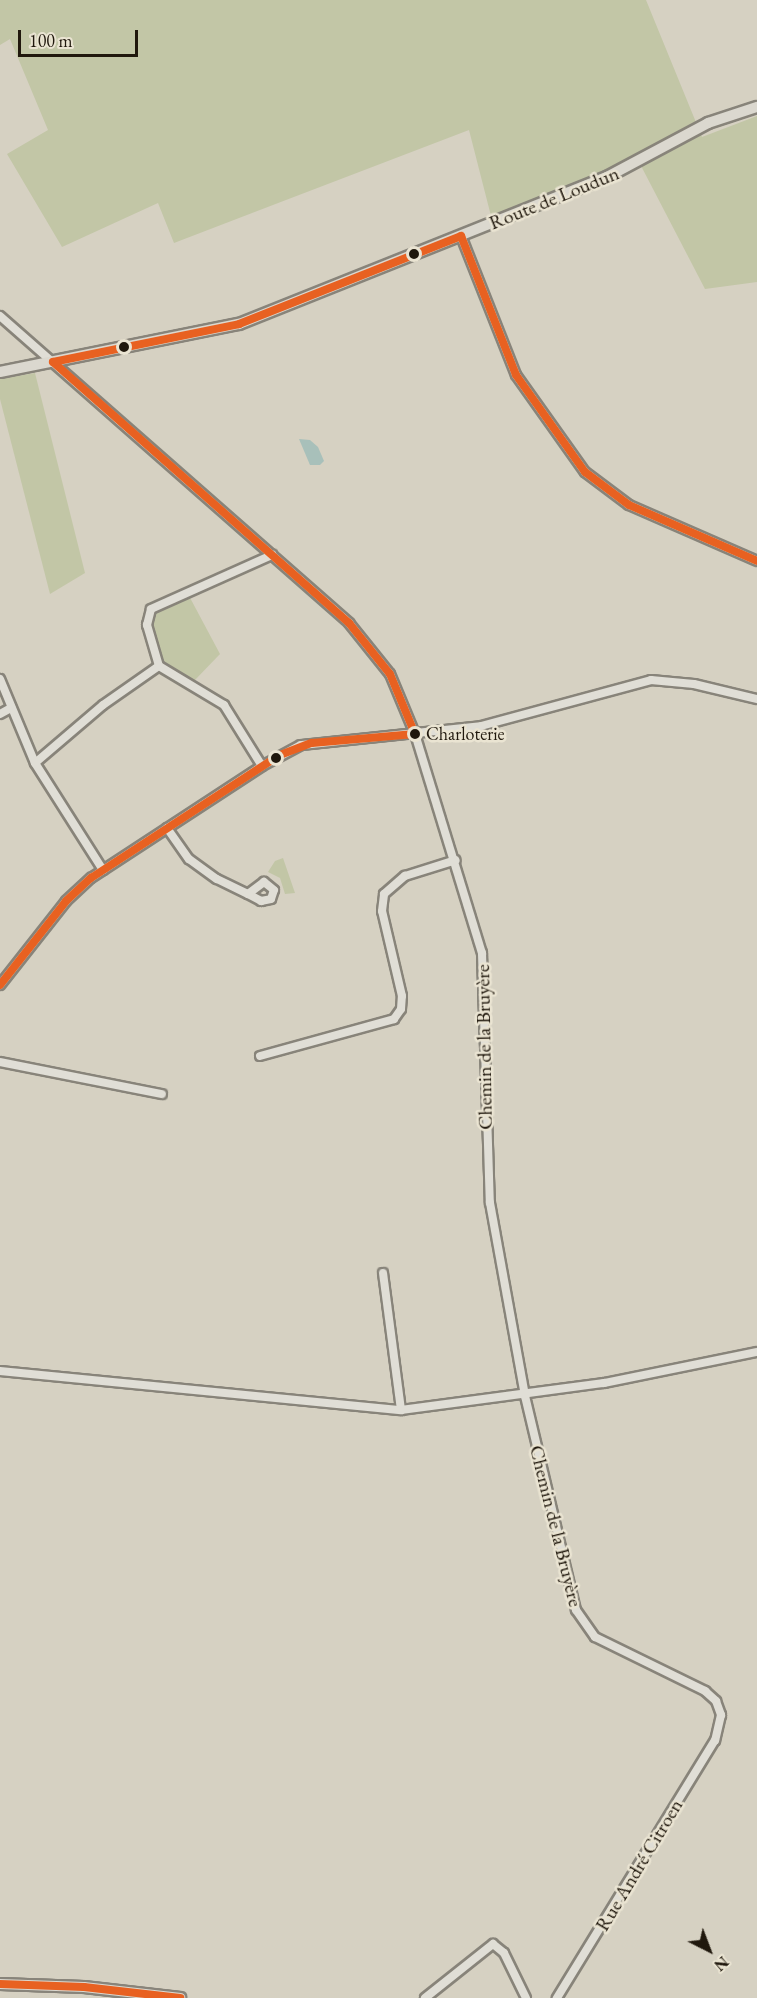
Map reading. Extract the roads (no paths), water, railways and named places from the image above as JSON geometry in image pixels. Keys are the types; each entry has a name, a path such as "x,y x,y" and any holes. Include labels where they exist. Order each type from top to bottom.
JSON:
{"main road":[{"name":"Route de Loudun","path":"0,372 239,324 629,167 715,120 757,107"},
{"path":"0,1984 84,1987 180,1998"}],"street":[{"path":"461,236 516,375 585,471 636,508 757,561"},
{"name":"Chemin de la Bruyère","path":"0,316 363,637 394,683 415,734 456,860 484,970 489,1203 525,1396 580,1621 604,1643 711,1696 721,1715 719,1731"},
{"path":"262,766 224,705 159,666 147,625 151,609 272,555"},
{"path":"35,763 103,705 159,666"},
{"path":"0,679 35,763 103,870"},
{"path":"0,985 66,901 103,870 262,766 312,743 415,734 492,723 651,681 694,684 757,699"},
{"path":"0,714 11,708"},
{"path":"167,828 198,867 248,894"},
{"path":"260,1056 394,1019 401,1009 402,996 382,911 384,894 405,876 456,860"},
{"path":"0,1062 162,1094"},
{"path":"383,1272 401,1410"},
{"path":"0,1371 401,1410 525,1396 757,1352"},
{"name":"Rue André Citroen","path":"557,1998 719,1731"},
{"path":"425,1998 494,1944 504,1953 526,1998"}],"water":[{"path":"299,439 310,440 318,447 324,461 320,465 310,465"}],"place":[{"name":"Charloterie","path":"415,734"}]}
